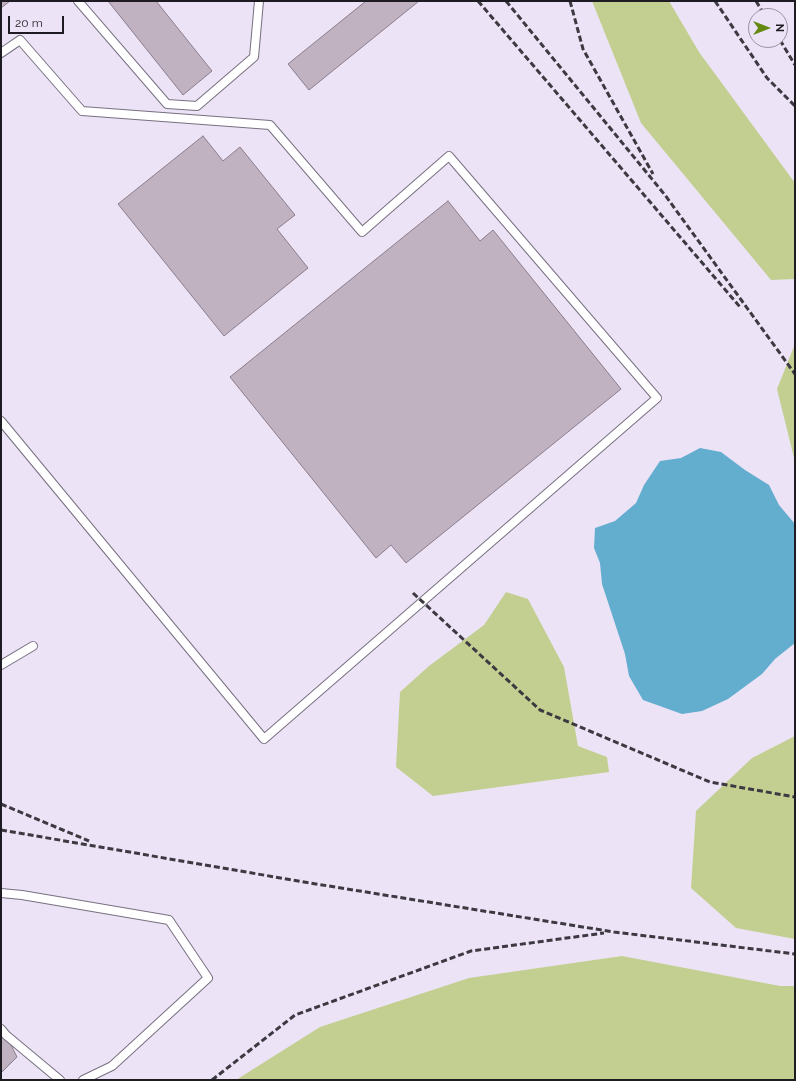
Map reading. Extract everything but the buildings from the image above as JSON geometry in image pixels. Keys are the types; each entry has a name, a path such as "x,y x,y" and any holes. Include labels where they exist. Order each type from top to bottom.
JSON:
{"lane":[{"path":"78,1 167,104 197,106 254,57 259,1"},
{"path":"1,53 20,40 82,111 270,125 362,232 449,156 657,398 264,738 1,421"},
{"path":"1,665 33,646"},
{"path":"1,893 22,895 169,920 208,978 112,1066 83,1080"},
{"path":"1,1029 60,1080"}],"green space":[{"path":"592,1 669,1 699,52 795,183 795,279 771,280 641,123"},
{"path":"795,344 795,462 777,389"},
{"path":"506,592 528,599 564,667 578,746 607,757 609,772 433,796 396,767 400,692 429,666 484,625"},
{"path":"795,736 795,939 736,928 691,888 696,811 752,758"},
{"path":"622,956 780,986 795,986 795,1080 236,1080 320,1027 469,978"}],"water":[{"path":"700,448 721,452 745,470 769,485 779,505 795,524 795,643 775,659 762,674 728,699 702,711 682,714 643,700 629,676 625,654 602,584 600,563 594,548 595,528 615,521 636,503 644,485 660,461 681,458"}],"railway":[{"path":"478,1 740,307"},
{"path":"506,1 665,195 795,374"},
{"path":"570,1 583,49 653,174"},
{"path":"715,1 767,78 795,106"},
{"path":"756,1 760,8"},
{"path":"785,48 795,65"},
{"path":"413,593 540,710 710,782 795,797"},
{"path":"1,804 89,841"},
{"path":"1,830 310,883 614,932 795,954"},
{"path":"212,1080 295,1015 471,951 604,933"}]}
